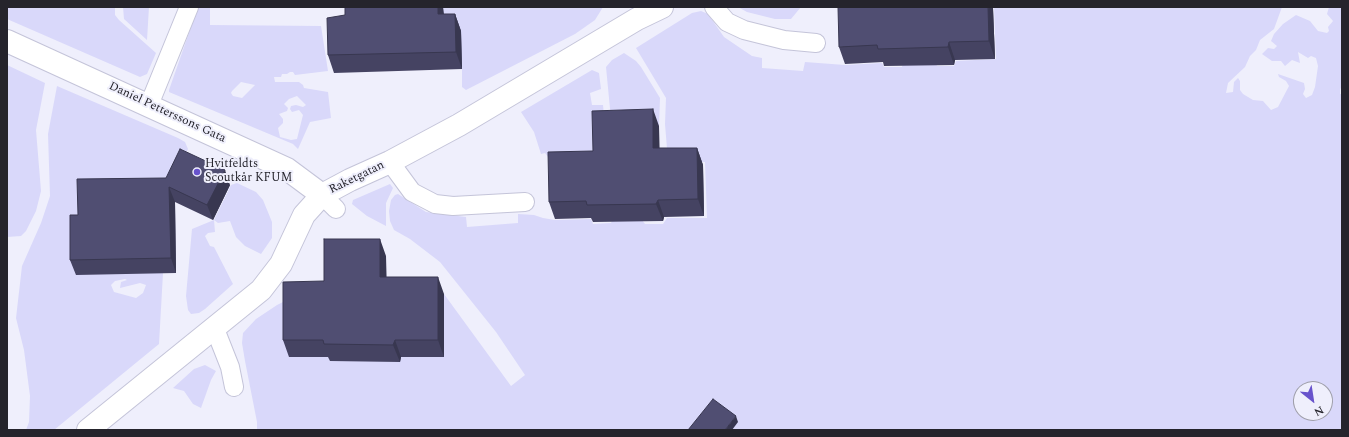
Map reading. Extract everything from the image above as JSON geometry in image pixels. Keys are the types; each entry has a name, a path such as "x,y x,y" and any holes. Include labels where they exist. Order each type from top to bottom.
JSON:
{"street":[{"name":"Raketgatan","path":"88,430 215,329 268,282 284,260 304,215 329,202 350,180 390,162 459,125 634,13 662,7"},
{"name":"Daniel Petterssons Gata","path":"7,41 287,169 329,202"}],"lane":[{"path":"149,105 189,7"},
{"path":"714,7 727,22 744,30 784,40 816,43"},
{"path":"390,162 412,192 436,204 453,206 525,202"},
{"path":"215,329 230,367 234,386"}],"shaded area":[{"path":"7,7 115,7 115,15 119,20 156,53 147,74 140,77 7,19"},
{"path":"123,7 149,7 147,40 124,19"},
{"path":"198,7 210,7 210,25 321,26 328,71 295,75 293,72 290,72 287,74 282,74 281,77 274,77 275,82 299,82 304,88 328,92 331,118 310,122 298,149 293,144 169,92","holes":["241,82 255,85 242,98 233,96 231,93 232,91","297,96 306,105 303,107 296,105 291,106 290,109 292,112 299,110 303,115 297,139 291,140 280,137 278,128 283,123 283,119 279,114 287,111 288,108 284,104 289,99"]},
{"path":"443,7 603,7 595,20 575,34 466,90 462,87 462,69 444,31"},
{"path":"738,7 801,7 791,19 775,19 747,12"},
{"path":"994,7 1282,7 1274,29 1260,40 1256,50 1250,56 1245,67 1228,83 1226,93 1233,92 1234,82 1238,78 1240,81 1240,90 1243,94 1253,100 1263,101 1271,110 1278,107 1289,86 1286,81 1279,77 1278,74 1304,83 1305,89 1303,94 1306,98 1312,95 1315,87 1318,66 1316,58 1311,56 1308,58 1298,52 1300,63 1292,60 1285,66 1281,61 1272,61 1262,54 1268,48 1274,49 1277,46 1271,41 1274,34 1283,24 1296,15 1310,21 1318,31 1327,33 1329,31 1328,27 1333,21 1327,14 1329,7 1342,7 1342,85 1340,94 1342,94 1342,430 257,430 257,422 242,343 243,333 256,319 289,299 289,357 329,357 399,362 401,357 444,357 444,294 511,386 525,375 496,332 440,262 410,239 394,230 390,221 389,211 391,200 395,195 398,194 426,212 466,217 467,227 518,223 518,214 534,215 555,220 591,219 593,224 611,223 613,219 642,220 645,224 663,224 667,218 707,218 705,162 668,161 665,124 666,98 636,48 692,13 701,11 708,14 724,37 752,56 762,58 762,68 803,71 805,62 845,65 882,63 884,67 902,67 903,63 935,62 937,66 954,66 956,61 996,59"},
{"path":"624,53 636,61 641,67 660,98 659,126 626,127 611,119 606,67 612,60"},
{"path":"7,65 45,83 36,130 41,191 36,211 26,231 21,236 7,237"},
{"path":"592,70 599,73 601,89 590,93 592,105 603,105 605,126 598,159 548,157 545,153 541,154 534,132 521,112"},
{"path":"57,86 178,138 185,142 188,149 176,173 163,273 159,344 54,430 26,430 29,422 30,396 24,350 16,318 22,266 41,223 50,196 48,134","holes":["127,280 121,282 120,288 140,283 146,285 143,293 136,298 114,292 111,285 115,281"]},
{"path":"237,183 256,192 263,200 272,222 272,238 261,254 245,246 236,237 230,221 218,223 214,220 231,185"},
{"path":"390,184 393,188 386,203 386,226 367,216 352,204 353,200"},
{"path":"214,220 215,232 208,233 205,236 210,246 214,247 233,284 205,309 199,313 191,314 188,310 186,296 192,229"},
{"path":"205,365 216,371 211,380 201,408 193,404 184,391 173,388 194,369"}],"building":[{"path":"345,7 438,7 438,14 455,14 456,52 328,55 327,18 345,15"},
{"path":"838,7 988,7 989,41 949,42 948,47 878,49 877,45 839,47"},
{"path":"653,109 653,148 697,148 698,199 658,200 656,204 587,205 586,201 549,202 548,152 593,151 592,111"},
{"path":"180,149 225,170 207,205 169,187 171,258 70,260 70,215 78,215 77,179 166,178"},
{"path":"324,239 380,239 380,277 438,277 438,340 395,340 393,345 324,344 323,340 283,340 283,282 324,281"},
{"path":"713,399 736,416 725,430 688,430"}],"place":[{"name":"Hvitfeldts Scoutkår KFUM","path":"197,172"}]}
